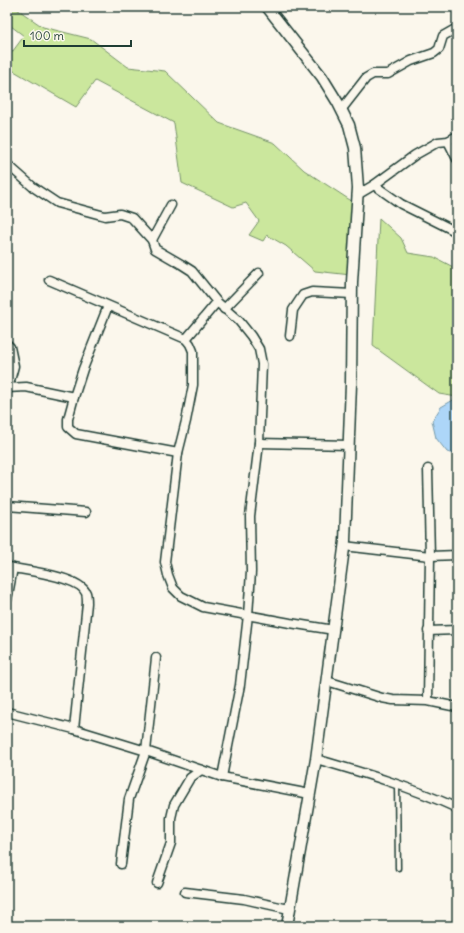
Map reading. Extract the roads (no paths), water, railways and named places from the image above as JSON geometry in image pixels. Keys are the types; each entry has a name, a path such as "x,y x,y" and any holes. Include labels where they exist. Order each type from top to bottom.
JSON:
{"street":[{"path":"267,7 322,77 341,110 349,125 355,148 357,167 352,294 349,445 344,546 316,759 287,926"},
{"path":"341,110 370,75 388,74 411,61 434,53 439,49 443,36 457,28"},
{"path":"357,195 374,185 415,155 438,142 457,136"},
{"path":"448,140 457,159"},
{"path":"7,164 33,188 57,203 105,216 120,214 132,218 152,240 155,249 192,271 217,302 252,336 259,349 262,364 259,443 250,516 251,572 248,615 240,685 222,777"},
{"path":"374,185 401,204 457,232"},
{"path":"152,240 171,205"},
{"path":"224,308 259,273"},
{"path":"49,280 186,339 193,351 193,385 186,422 178,452 165,562 173,588 181,596 203,607 334,630"},
{"path":"290,336 293,310 303,295 312,292 352,294"},
{"path":"186,339 217,302"},
{"path":"108,306 83,369 68,419 68,427 76,434 178,452"},
{"path":"7,344 10,347 14,366 7,388 26,387 74,397"},
{"path":"259,443 349,445"},
{"path":"428,469 430,556 428,701"},
{"path":"7,506 86,512"},
{"path":"344,546 430,556 457,555"},
{"path":"7,600 10,567 53,575 68,580 82,588 86,593 87,603 74,729"},
{"path":"428,631 457,630"},
{"path":"121,864 129,799 146,751 156,658"},
{"path":"326,681 382,698 393,700 428,701 457,707"},
{"path":"7,712 74,729 146,751 222,777 310,794"},
{"path":"316,759 397,784 434,797 457,808"},
{"path":"157,883 171,843 171,818 174,805 190,778 201,770"},
{"path":"185,892 244,899 289,909"}],"lane":[{"path":"397,784 398,868"}],"water":[{"path":"457,399 457,455 447,452 436,438 432,421 441,407"}]}
